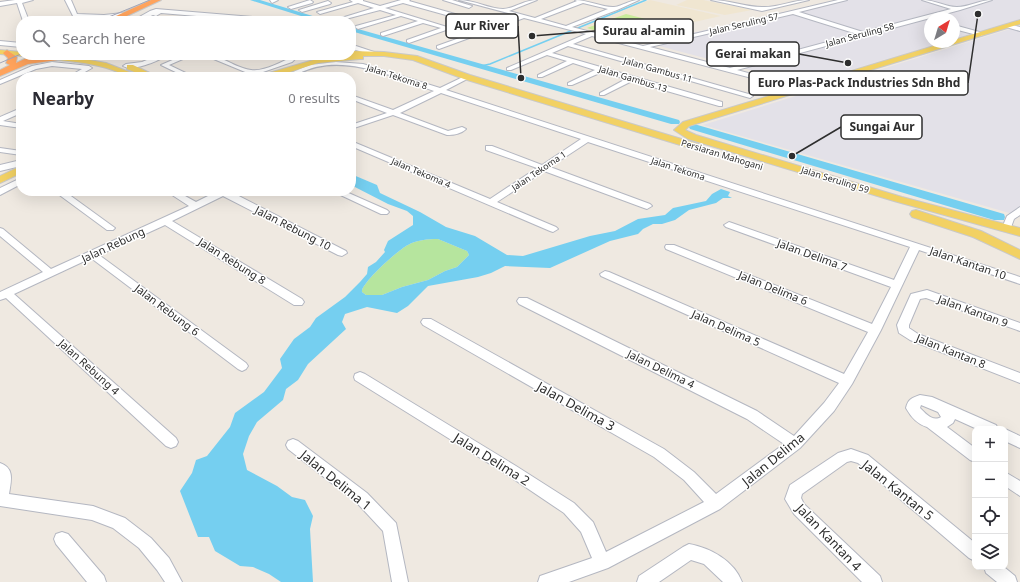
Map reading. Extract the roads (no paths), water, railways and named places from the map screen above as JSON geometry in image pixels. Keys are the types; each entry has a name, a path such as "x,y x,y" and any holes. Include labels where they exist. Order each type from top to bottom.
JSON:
{"highway":[{"path":"124,16 157,0"},
{"path":"137,16 153,11 165,0"},
{"path":"2,51 13,57 13,65"},
{"path":"0,73 24,60"},
{"path":"0,68 36,60"}],"main road":[{"name":"Jalan Seruling 59","path":"1020,22 691,122 682,126 679,130 692,137 891,197 1020,232"},
{"path":"2,51 16,50"},
{"name":"Persiaran Mahogani","path":"356,52 406,57 422,61 467,77 940,221 977,234 1020,255"},
{"name":"Persiaran Mahogani","path":"356,52 380,57 422,61"},
{"path":"81,60 131,72"},
{"path":"100,60 126,66 135,72"},
{"path":"266,72 312,60"},
{"name":"Persiaran Mahogani","path":"280,72 320,60"},
{"path":"1,174 16,164"},
{"path":"1,174 16,170"}],"street":[{"path":"0,3 8,0"},
{"path":"0,3 30,0"},
{"path":"68,0 75,15 83,16"},
{"path":"291,7 317,0"},
{"path":"310,12 352,1 366,0"},
{"path":"446,0 560,30"},
{"path":"462,0 536,19 754,81 761,78"},
{"path":"521,0 531,1"},
{"path":"572,29 636,0"},
{"name":"Jalan Seruling 57","path":"714,0 758,8 767,8 806,0"},
{"path":"725,0 767,8"},
{"path":"782,0 796,3"},
{"name":"Jalan Seruling 57","path":"643,47 844,0"},
{"path":"925,0 958,9"},
{"name":"Jalan Seruling 58","path":"730,70 989,0"},
{"path":"19,1 24,16"},
{"path":"320,12 352,1 401,14 472,36"},
{"path":"353,16 405,1 495,27"},
{"path":"504,11 531,1"},
{"path":"536,19 580,1 615,9"},
{"path":"302,10 333,2"},
{"path":"148,16 153,11 204,16"},
{"path":"792,12 862,34"},
{"path":"358,27 401,14"},
{"path":"440,47 525,16"},
{"path":"383,34 424,21"},
{"path":"1008,26 1020,29"},
{"path":"409,41 448,28"},
{"path":"960,29 981,34"},
{"path":"509,68 589,35 643,47 670,57 730,70 801,89"},
{"path":"0,43 16,49"},
{"name":"Jalan Gambus 11","path":"566,44 750,96"},
{"name":"Jalan Gambus 13","path":"546,53 719,104"},
{"path":"126,66 143,64 152,60"},
{"path":"142,72 163,60"},
{"path":"177,60 164,65 180,72"},
{"path":"220,60 250,72"},
{"path":"263,72 290,61 289,60"},
{"path":"540,76 572,61"},
{"name":"Jalan Tekoma 8","path":"297,72 307,68 336,63 361,65 440,91"},
{"path":"23,72 34,67 52,64 90,68"},
{"path":"82,72 99,64"},
{"path":"570,84 602,70"},
{"path":"0,82 16,75"},
{"path":"356,126 371,122 394,113 467,77"},
{"path":"602,94 632,78"},
{"name":"Jalan Tekoma","path":"440,91 916,246"},
{"path":"356,99 447,133 452,133 462,128"},
{"path":"0,112 16,104"},
{"path":"0,120 16,112"},
{"path":"0,123 16,125"},
{"name":"Jalan Tekoma 1","path":"491,202 587,139"},
{"name":"Jalan Tekoma 4","path":"356,145 553,228"},
{"path":"489,148 647,206"},
{"path":"0,150 16,158"},
{"path":"0,192 16,184"},
{"path":"65,196 110,228"},
{"path":"179,196 196,206"},
{"name":"Jalan Rebung","path":"4,294 165,221 215,196"},
{"name":"Jalan Rebung 10","path":"234,196 342,253"},
{"path":"347,196 384,212"},
{"path":"1007,228 1010,218 1020,210"},
{"name":"Jalan Rebung 8","path":"165,221 298,302"},
{"name":"Jalan Delima 7","path":"729,225 896,285"},
{"path":"0,231 50,273"},
{"name":"Jalan Kantan 10","path":"916,246 1020,281"},
{"name":"Jalan Delima","path":"546,582 602,562 715,504 795,444 829,407 847,381 875,330 916,246"},
{"name":"Jalan Delima 6","path":"670,247 875,330"},
{"name":"Jalan Rebung 6","path":"92,254 242,366"},
{"name":"Jalan Delima 5","path":"605,274 847,381"},
{"name":"Jalan Rebung 4","path":"4,294 171,442"},
{"name":"Jalan Kantan 9","path":"910,309 915,297 927,294 1020,327"},
{"name":"Jalan Delima 4","path":"523,301 752,415 795,444"},
{"name":"Jalan Kantan 8","path":"910,309 903,325 903,330 914,337 1020,378"},
{"name":"Jalan Delima 3","path":"427,322 660,453 689,476 715,504"},
{"name":"Jalan Delima 2","path":"360,377 511,470 569,508 587,527 602,562"},
{"path":"972,454 931,423 922,419 916,414 913,408 914,403 920,400 936,403 943,408 984,426"},
{"path":"931,423 945,423 948,419 943,408"},
{"path":"1008,436 1020,442"},
{"name":"Jalan Delima 1","path":"293,445 362,498 390,528 400,582"},
{"name":"Jalan Kantan 5","path":"816,475 843,457 851,456 863,459 972,550"},
{"path":"0,470 4,474 0,499 92,513 119,523 145,543 163,564 174,582"},
{"name":"Jalan Kantan 4","path":"816,475 795,490 793,499 799,509 874,582"},
{"path":"1008,480 1020,489"},
{"path":"62,539 98,582"},
{"path":"649,579 689,552 702,553 716,562 734,582"},
{"path":"996,570 1010,582"}],"water":[{"path":"356,176 377,185 380,193 420,212 446,227 475,236 507,255 523,256 590,236 615,231 638,219 665,215 673,208 706,201 712,194 721,189 730,192 728,196 732,198 723,198 716,203 689,210 675,220 662,224 653,224 643,229 638,234 610,241 550,268 505,266 491,273 478,277 428,286 408,306 397,313 367,307 345,314 342,322 346,329 308,364 298,380 286,389 283,400 257,422 249,436 243,454 247,470 277,486 292,497 305,500 313,516 310,529 313,582 281,582 269,574 253,567 240,566 215,551 209,537 198,537 180,491 192,473 196,460 207,456 230,427 235,413 264,392 282,368 280,359 294,339 310,327 316,318 345,297 360,282 367,274 368,267 376,262 385,252 384,250 388,241 413,225 413,216 407,211 388,204 356,188","holes":["438,239 467,251 469,255 457,267 445,271 428,280 402,287 382,295 366,295 362,292 363,288 373,275 397,253 411,243 422,240"]}],"waterway":[{"path":"253,0 308,16"},
{"path":"481,66 490,64 646,0"},
{"path":"356,30 675,122"},
{"path":"694,127 999,217"}],"tram line":[{"path":"111,16 150,0"},
{"path":"0,63 16,56"}],"place":[{"name":"Euro Plas-Pack Industries Sdn Bhd","path":"978,14"},
{"name":"Surau al-amin","path":"532,36"},
{"name":"Gerai makan","path":"848,63"},
{"name":"Aur River","path":"521,78"},
{"name":"Sungai Aur","path":"792,156"}]}
